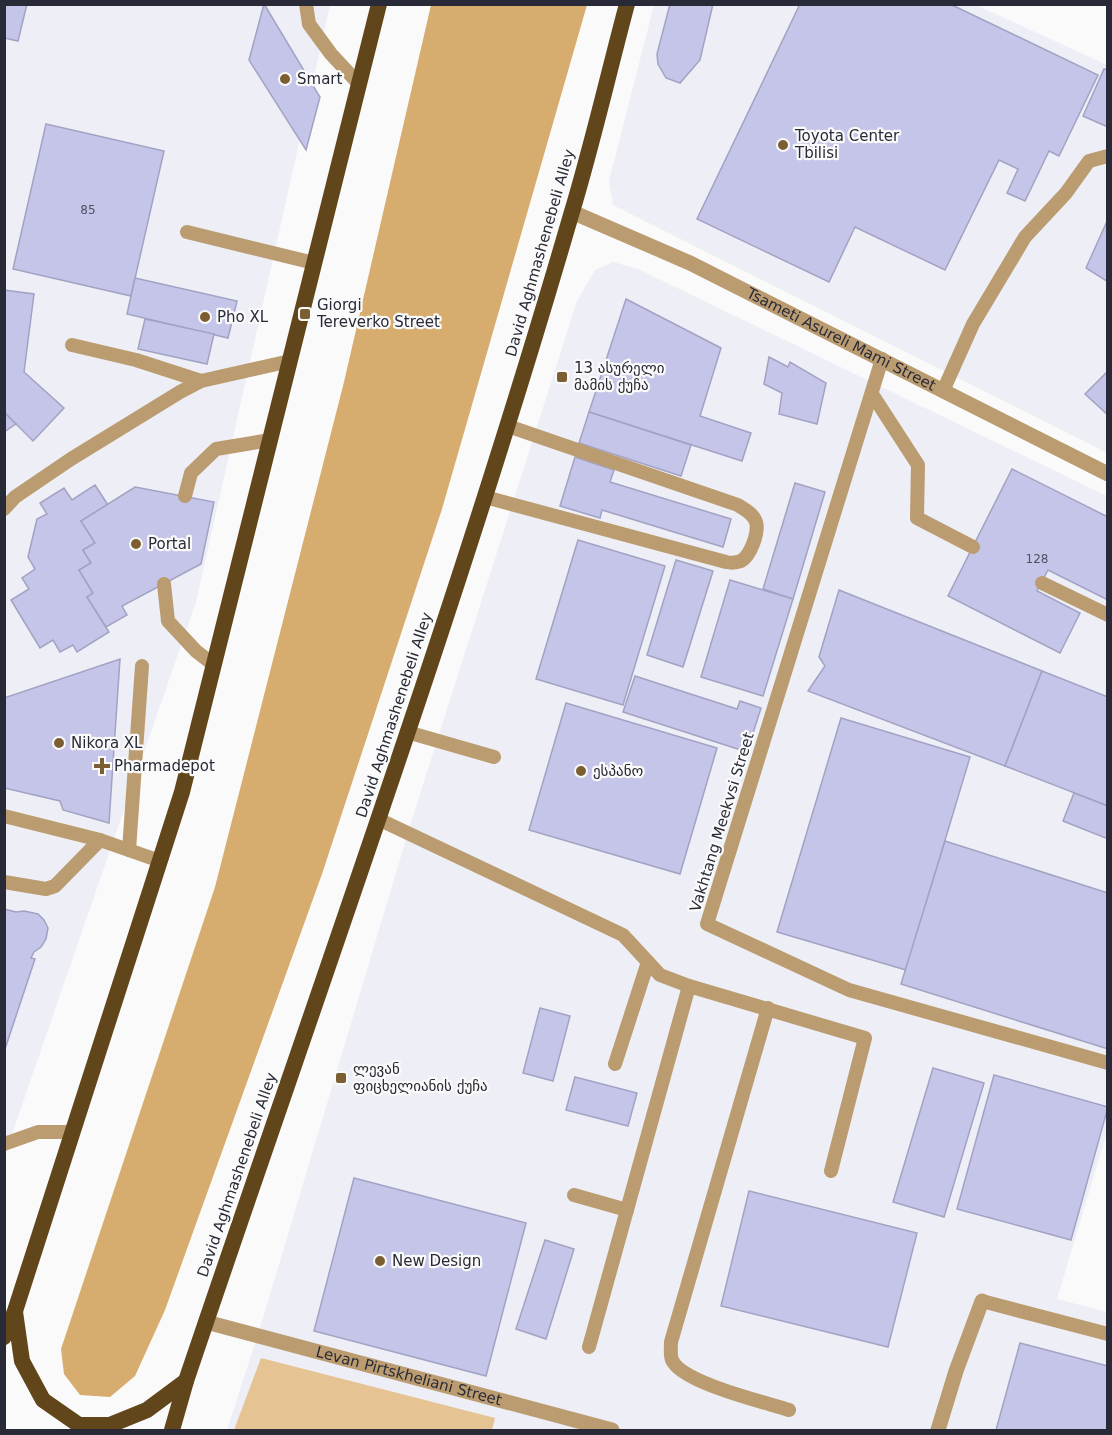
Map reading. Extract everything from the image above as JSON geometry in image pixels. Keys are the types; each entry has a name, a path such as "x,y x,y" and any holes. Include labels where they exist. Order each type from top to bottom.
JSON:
{"highway":[{"path":"4,1337 15,1311 182,792 379,4"},
{"name":"David Aghmashenebeli Alley","path":"172,1431 186,1381 378,819 508,426 572,212 627,4"},
{"path":"15,1311 22,1361 43,1400 79,1425 110,1425 147,1410 186,1381"}],"street":[{"name":"Tsameti Asureli Mami Street","path":"572,212 690,263 1107,474"},
{"path":"938,1431 956,1371 982,1301"},
{"name":"Levan Pirtskheliani Street","path":"206,1322 612,1431"}],"lane":[{"path":"306,4 309,24 331,54 359,84"},
{"path":"943,391 973,324 1024,237 1066,193 1089,160 1107,156"},
{"path":"187,231 314,263"},
{"path":"72,345 136,360 201,381"},
{"name":"Vakhtang Meekvsi Street","path":"882,359 707,924 849,990 1107,1063"},
{"path":"4,509 15,497 71,459 201,381 290,361"},
{"path":"872,394 918,465 917,518 972,547"},
{"path":"485,497 726,562 742,561 749,552 756,532 757,524 752,514 738,506 508,426"},
{"path":"185,496 191,473 216,449 270,440"},
{"path":"1042,583 1107,615"},
{"path":"164,584 168,621 196,651 214,665"},
{"path":"129,850 142,666"},
{"path":"407,732 494,757"},
{"path":"4,816 100,840 159,861"},
{"path":"378,819 622,935 660,975 689,986 865,1038 831,1172"},
{"path":"4,882 46,889 55,886 100,840"},
{"path":"615,1065 648,962"},
{"path":"589,1347 689,986"},
{"path":"768,1008 671,1342 671,1359 682,1373 705,1383 789,1410"},
{"path":"4,1144 38,1132 72,1132"},
{"path":"574,1195 627,1210"},
{"path":"982,1301 1107,1334"}],"shaded area":[{"path":"5,5 330,5 196,602 5,1154"},
{"path":"431,5 587,5 442,509 322,874 165,1310 135,1376 110,1397 80,1395 64,1374 61,1349 215,887 344,382"},
{"path":"654,5 976,5 1107,65 1107,453 613,205 609,181"},
{"path":"613,262 638,269 1107,496 1107,1132 1057,1299 1107,1312 1107,1430 227,1430 260,1328 413,816 577,301 595,270"},
{"path":"261,1358 495,1418 492,1430 234,1430"}],"building":[{"path":"4,4 27,4 18,41 4,38"},
{"name":"Smart","path":"264,4 320,97 306,150 249,60"},
{"path":"670,4 713,4 700,60 680,83 666,78 658,64 657,54"},
{"path":"800,4 950,4 1098,75 1059,156 1049,151 1025,201 1007,193 1018,169 999,160 945,270 855,227 829,282 697,219"},
{"path":"1104,69 1108,70 1108,127 1083,116"},
{"path":"46,124 164,151 131,296 13,269"},
{"path":"1108,219 1108,282 1086,268"},
{"path":"135,278 237,301 228,338 127,314"},
{"path":"4,290 34,294 24,372 64,408 33,441 4,412"},
{"path":"626,299 721,348 700,416 751,433 742,461 589,412"},
{"path":"145,319 214,334 207,364 138,349"},
{"path":"769,357 788,367 790,362 826,383 817,424 779,414 782,393 764,384"},
{"path":"1108,371 1108,415 1085,394"},
{"path":"4,412 16,424 4,432"},
{"path":"589,412 691,445 681,476 579,443"},
{"path":"575,457 614,470 610,482 731,519 723,547 602,510 600,518 560,506"},
{"path":"1012,469 1108,517 1108,600 1048,570 1037,591 1080,613 1060,653 948,596"},
{"path":"795,483 825,492 793,599 763,589"},
{"path":"95,485 108,505 81,521 95,543 83,550 91,563 79,570 93,593 87,597 109,632 77,652 73,645 60,652 53,640 40,648 11,600 29,589 22,578 35,569 28,557 37,519 47,514 40,503 64,488 72,500"},
{"path":"135,487 214,502 201,564 122,606 127,615 106,627 87,597 93,593 79,570 91,563 83,550 95,543 81,521"},
{"path":"578,540 665,566 623,705 536,679"},
{"path":"676,560 713,571 683,667 647,655"},
{"path":"730,580 793,599 763,696 701,677"},
{"path":"839,590 1042,671 1005,766 808,691 825,666 819,657"},
{"name":"Nikora XL","path":"120,659 109,823 63,810 60,801 4,788 4,698"},
{"path":"1042,671 1108,697 1108,806 1005,766"},
{"path":"635,676 737,709 740,701 761,708 747,752 623,712"},
{"path":"566,703 717,748 680,874 529,830"},
{"path":"841,718 970,757 906,970 777,932"},
{"path":"1074,793 1108,806 1108,839 1063,821"},
{"path":"945,841 1108,893 1108,1049 901,984"},
{"path":"4,909 38,914 48,928 46,939 31,958 35,959 4,1052"},
{"path":"540,1008 570,1016 553,1081 523,1073"},
{"path":"933,1068 984,1083 944,1217 893,1202"},
{"path":"994,1075 1108,1107 1071,1240 957,1209"},
{"path":"575,1077 637,1093 628,1126 566,1110"},
{"path":"354,1178 526,1223 486,1376 314,1331"},
{"path":"749,1191 917,1233 888,1347 721,1306"},
{"path":"545,1240 574,1249 546,1339 516,1329"},
{"path":"1020,1343 1108,1366 1108,1430 996,1430"}],"place":[{"name":"Smart","path":"285,79"},
{"name":"Toyota Center Tbilisi","path":"783,145"},
{"name":"Giorgi Tereverko Street","path":"305,314"},
{"name":"Pho XL","path":"205,317"},
{"name":"13 ასურელი მამის ქუჩა","path":"562,377"},
{"name":"Portal","path":"136,544"},
{"name":"Nikora XL","path":"59,743"},
{"name":"Pharmadepot","path":"102,766"},
{"name":"ესპანო","path":"581,771"},
{"name":"ლევან ფიცხელიანის ქუჩა","path":"341,1078"},
{"name":"New Design","path":"380,1261"}]}
